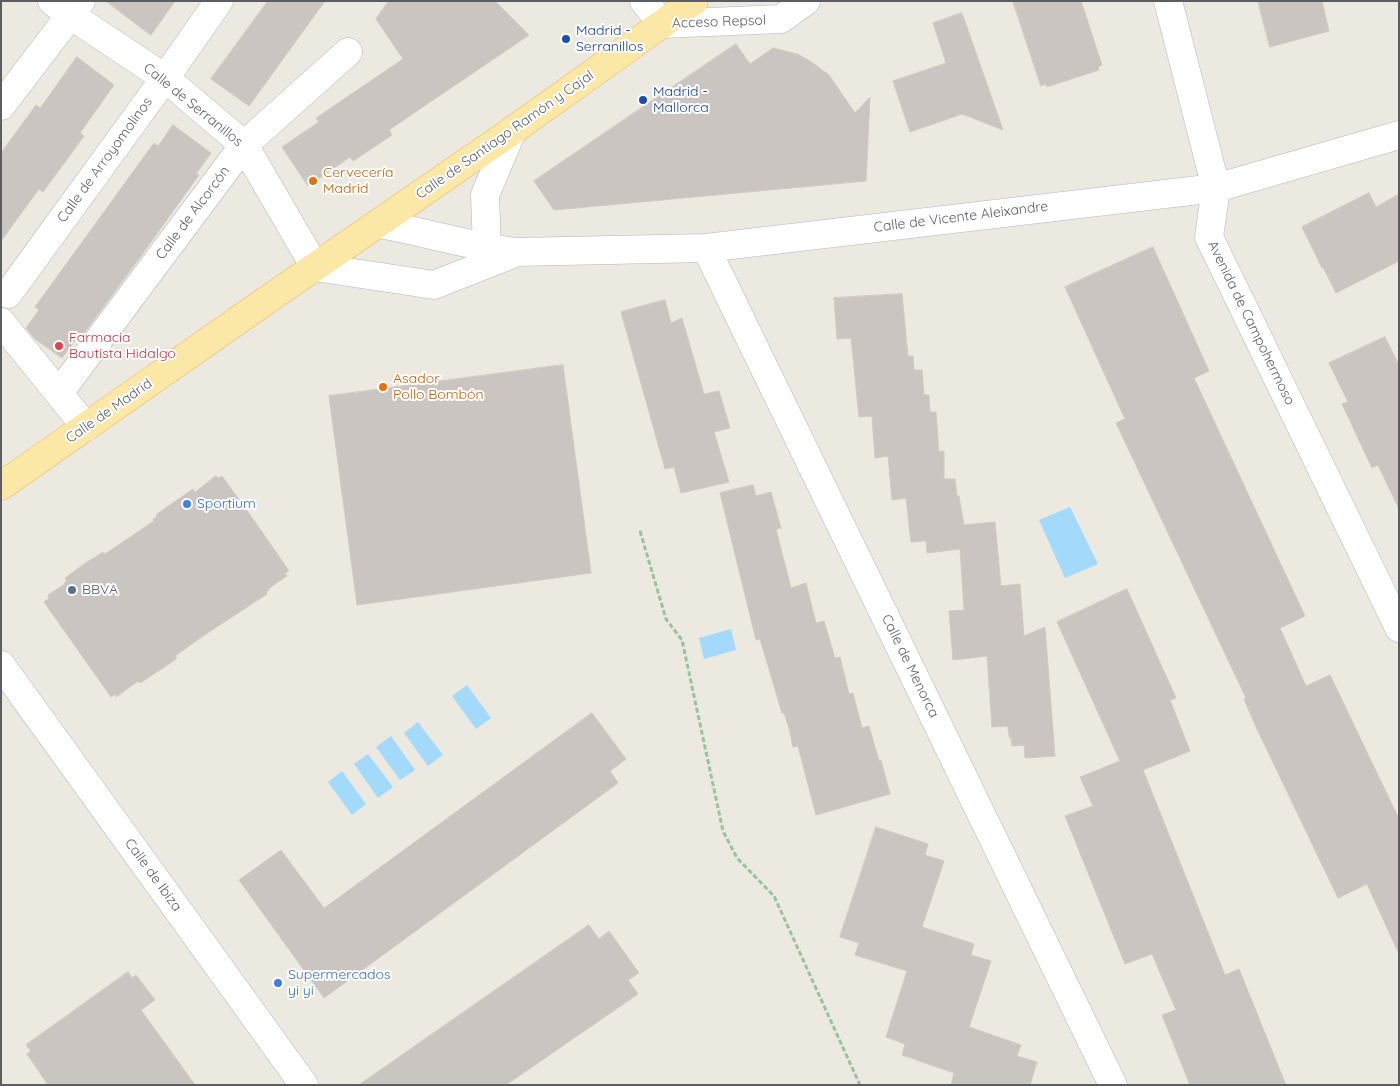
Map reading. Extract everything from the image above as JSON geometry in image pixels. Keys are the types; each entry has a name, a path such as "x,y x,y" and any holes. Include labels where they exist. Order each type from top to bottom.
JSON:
{"main road":[{"name":"Calle de Santiago Ramón y Cajal","path":"315,267 512,131 694,1"},
{"name":"Calle de Madrid","path":"1,486 315,267"}],"street":[{"name":"Calle de Arroyomolinos","path":"4,294 219,1"},
{"path":"644,1 662,24"},
{"name":"Avenida de Campohermoso","path":"1168,1 1216,188 1209,237 1399,628"},
{"name":"Acceso Repsol","path":"662,24 781,19 802,2"},
{"name":"Calle de Serranillos","path":"68,6 164,78 244,145 315,267"},
{"path":"1,106 68,6"},
{"name":"Calle de Alcorcón","path":"59,393 244,145 348,52"},
{"path":"486,248 485,195 512,131"},
{"name":"Calle de Vicente Aleixandre","path":"379,224 427,233 486,248 516,252 706,248 1216,188 1399,135"},
{"name":"Calle de Menorca","path":"706,248 1114,1085"},
{"name":"Calle de Vicente Aleixandre","path":"315,267 434,285 516,252"},
{"path":"1,322 86,427"},
{"name":"Calle de Ibiza","path":"1,665 304,1085"}],"path":[{"path":"640,531 666,619 682,640 723,831 737,858 774,896 860,1085"}],"water":[{"path":"1070,507 1098,564 1065,578 1039,520"},
{"path":"731,629 736,650 704,659 699,638"},
{"path":"467,685 491,718 476,729 452,696"},
{"path":"418,722 443,755 428,766 404,733"},
{"path":"391,736 415,770 400,780 376,747"},
{"path":"368,754 393,787 378,798 354,764"},
{"path":"342,771 366,804 352,815 328,782"}],"building":[{"path":"106,1 175,1 151,35"},
{"path":"268,1 325,1 249,106 211,79"},
{"path":"389,1 495,1 529,35 389,130 392,135 353,161 350,157 308,186 282,147 319,122 316,118 403,59 376,19"},
{"path":"1013,1 1081,1 1102,65 1098,67 1099,70 1047,87 1046,84 1041,86"},
{"path":"1258,1 1322,1 1329,31 1270,47"},
{"path":"962,13 1003,130 962,114 910,132 893,81 946,63 933,23"},
{"path":"736,44 750,64 773,48 797,54 810,61 829,75 855,113 870,97 866,181 554,210 534,181"},
{"path":"77,57 114,85 80,133 84,136 43,192 39,189 1,241 1,153 36,105 40,108"},
{"path":"173,125 211,153 196,174 199,175 141,256 79,340 77,338 62,358 35,339 26,328 39,310 35,307 154,143 158,146"},
{"path":"1369,193 1376,207 1399,194 1399,261 1336,293 1302,227"},
{"path":"1153,247 1209,371 1194,378 1305,616 1280,628 1306,686 1330,675 1399,819 1399,954 1367,884 1338,898 1256,727 1244,699 1246,698 1116,423 1125,419 1065,287"},
{"path":"902,294 908,356 913,356 914,370 922,370 924,395 929,395 930,412 936,412 939,452 944,451 944,479 955,479 964,525 995,522 1001,586 1020,584 1024,636 1045,627 1055,756 1025,758 1024,745 1012,746 1008,726 992,727 987,656 953,660 949,611 964,610 960,549 927,553 926,541 911,542 906,498 892,500 888,456 875,458 872,416 859,417 851,338 837,339 834,298"},
{"path":"665,300 671,323 682,318 704,394 719,391 730,428 714,432 729,482 681,493 674,467 665,469 621,312"},
{"path":"1385,337 1399,365 1399,509 1378,465 1372,468 1342,404 1348,402 1329,363"},
{"path":"563,365 591,573 357,605 329,396"},
{"path":"216,476 218,478 222,476 258,526 289,571 285,573 287,576 268,589 267,594 175,656 177,658 166,666 140,683 138,681 116,697 115,694 111,697 44,602 49,598 48,595 65,584 67,581 65,578 84,564 103,552 104,554 108,552 154,521 153,519 157,517 156,515 167,507 193,489 195,492"},
{"path":"753,485 756,496 771,492 781,528 776,529 791,588 806,583 816,623 824,621 835,658 840,657 849,694 853,693 862,728 869,726 890,794 816,815 798,746 793,747 789,728 784,713 782,713 760,639 756,640 720,493"},
{"path":"1127,589 1176,698 1170,700 1190,751 1143,770 1225,975 1239,969 1286,1085 1190,1085 1162,1015 1176,1010 1152,954 1125,964 1065,816 1093,806 1080,777 1120,761 1057,622"},
{"path":"592,713 626,759 610,771 618,783 324,998 239,880 281,850 324,908"},
{"path":"876,827 928,844 925,855 944,861 922,927 974,944 971,955 991,961 969,1027 1021,1045 1017,1056 1037,1062 1030,1085 951,1085 954,1073 902,1055 905,1044 886,1037 907,971 855,955 859,943 840,937"},
{"path":"589,925 599,939 609,931 639,973 628,980 638,994 506,1085 359,1085"},
{"path":"128,972 132,978 136,975 155,1000 141,1010 195,1085 48,1085 27,1054 31,1051 26,1045"}],"place":[{"name":"Madrid - Serranillos","path":"566,39"},
{"name":"Madrid - Mallorca","path":"643,100"},
{"name":"Cervecería Madrid","path":"313,181"},
{"name":"Farmacia Bautista Hidalgo","path":"59,346"},
{"name":"Asador Pollo Bombón","path":"383,387"},
{"name":"Sportium","path":"187,504"},
{"name":"BBVA","path":"72,590"},
{"name":"Supermercados yi yi","path":"278,983"}]}
